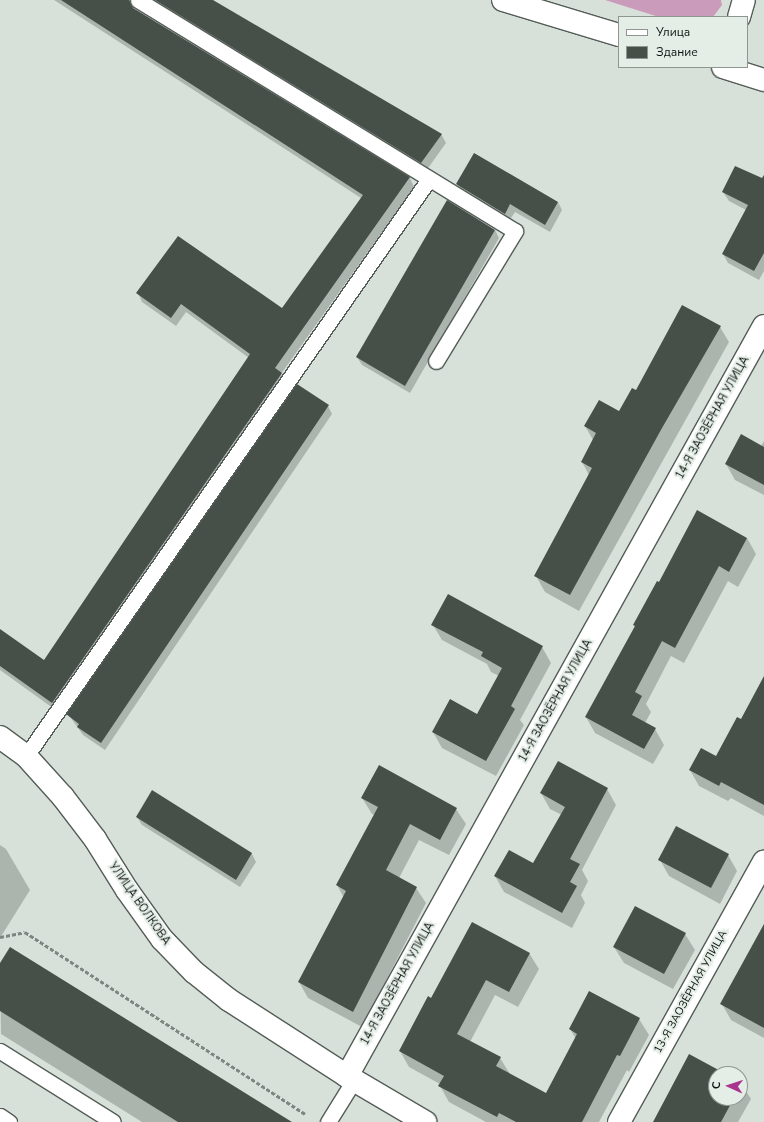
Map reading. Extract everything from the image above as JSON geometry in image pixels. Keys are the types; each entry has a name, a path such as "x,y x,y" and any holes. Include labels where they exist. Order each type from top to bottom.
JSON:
{"street":[{"path":"503,0 618,35"},
{"path":"739,16 744,0"},
{"path":"726,68 764,80"},
{"name":"14-Я ЗАОЗЁРНАЯ УЛИЦА","path":"350,1078 764,326"},
{"name":"УЛИЦА ВОЛКОВА","path":"0,737 26,756 62,796 95,839 127,890 162,939 194,972 230,1000 350,1078 424,1122"},
{"name":"13-Я ЗАОЗЁРНАЯ УЛИЦА","path":"619,1122 764,862"}],"lane":[{"path":"138,0 515,231 436,361"},
{"path":"26,756 429,179"},
{"path":"0,1052 113,1122"},
{"path":"328,1122 350,1078"},
{"path":"0,1116 9,1122"}],"path":[{"path":"0,937 25,932 311,1118"}],"shaded area":[{"path":"605,0 721,0 722,5 714,16 656,16"}],"building":[{"path":"61,0 129,0 133,8 410,177 275,368 282,373 52,703 0,666 0,629 44,660 250,354 181,304 171,318 136,293 178,236 282,308 363,195"},
{"path":"155,0 213,0 442,134 421,163"},
{"path":"474,153 558,202 545,225 510,204 505,214 456,184"},
{"path":"735,166 762,178 764,175 764,253 754,271 722,254 748,205 722,192"},
{"path":"447,200 495,230 405,386 356,357"},
{"path":"682,305 721,326 662,428 570,595 534,576 592,468 581,462 596,433 584,426 599,400 619,411 632,388 636,390"},
{"path":"297,384 329,405 101,743 77,727 79,724 66,714"},
{"path":"741,434 764,447 764,485 725,464"},
{"path":"697,510 747,538 729,572 719,566 675,648 662,641 635,692 642,696 632,715 656,728 644,749 585,717 635,626 633,625 657,581 659,582"},
{"path":"448,594 543,646 511,706 515,709 486,761 432,732 450,699 477,714 502,668 481,656 483,652 431,625"},
{"path":"764,676 764,805 721,782 719,786 689,770 701,748 716,756 737,717 741,719"},
{"path":"558,761 608,788 570,859 580,864 570,882 577,886 562,913 494,876 509,850 533,863 565,807 540,793"},
{"path":"379,765 457,808 440,840 410,824 386,870 417,887 353,1012 298,982 346,891 336,885 378,807 361,798"},
{"path":"152,790 252,853 236,880 136,817"},
{"path":"676,826 729,854 711,888 658,860"},
{"path":"635,906 686,933 664,974 613,947"},
{"path":"472,922 530,953 509,992 486,980 457,1034 501,1057 496,1066 546,1093 577,1034 569,1029 589,991 640,1018 620,1056 617,1055 582,1122 516,1122 499,1113 497,1117 438,1086 444,1076 399,1051 428,996 431,998"},
{"path":"764,924 764,1028 720,1004"},
{"path":"10,947 292,1122 178,1122 107,1078 0,1011 0,963"},
{"path":"689,1054 711,1066 708,1066 708,1106 730,1106 721,1122 653,1122"}]}
